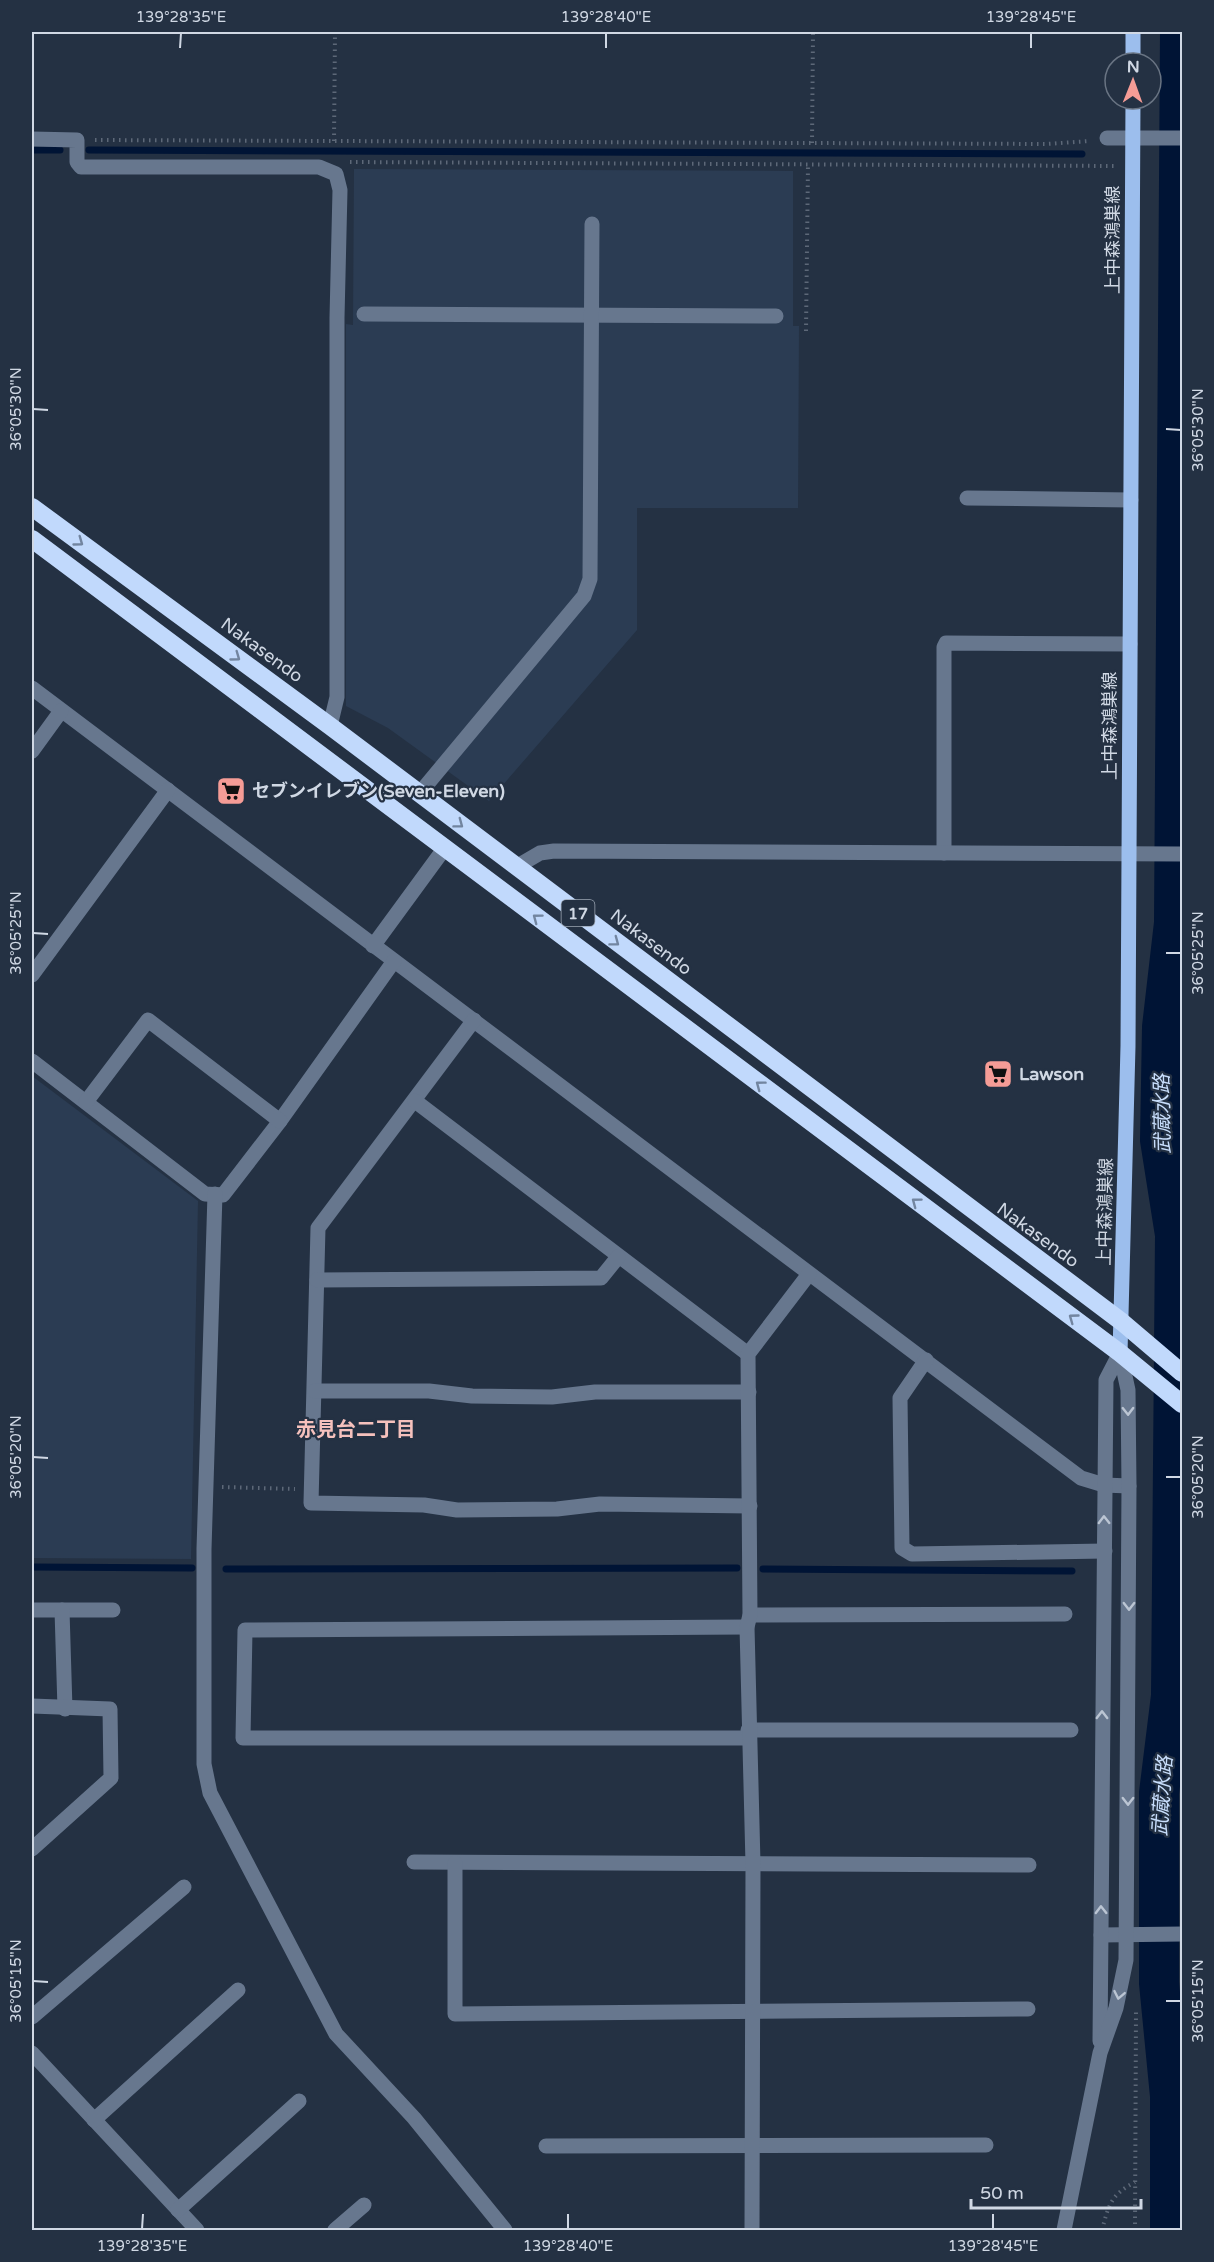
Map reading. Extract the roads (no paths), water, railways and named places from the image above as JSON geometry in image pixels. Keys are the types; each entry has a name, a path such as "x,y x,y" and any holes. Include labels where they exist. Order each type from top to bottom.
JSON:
{"highway":[{"name":"Nakasendo","path":"32,507 330,726 1122,1322 1182,1374"},
{"name":"17","path":"32,539 1120,1353 1182,1404"}],"main road":[{"path":"1133,32 1133,51"},
{"name":"上中森鴻巣線","path":"1120,1353 1129,854 1133,111"}],"street":[{"path":"1107,138 1182,138"},
{"path":"32,139 76,140 77,162 81,166 319,167 336,174 340,190 337,318 338,697 330,726"},
{"path":"419,794 584,596 590,579 592,224"},
{"path":"364,314 776,316"},
{"path":"967,498 1131,500"},
{"path":"944,853 946,643 1130,644"},
{"path":"32,688 1081,1478 1104,1485 1129,1486"},
{"path":"32,751 61,711"},
{"path":"32,975 168,790"},
{"path":"373,946 444,849"},
{"path":"516,867 540,853 554,852 1182,854"},
{"path":"32,1061 205,1194 223,1195 394,961"},
{"path":"86,1102 148,1020 279,1121"},
{"path":"474,1020 318,1228 311,1503 424,1505 457,1510 557,1509 600,1504 750,1506"},
{"path":"415,1101 748,1354"},
{"path":"215,1194 208,1487 204,1549 204,1764 210,1793 336,2034 414,2118 505,2230"},
{"path":"316,1280 601,1278 618,1257"},
{"path":"752,2230 753,1864 748,1734 750,1506 748,1354 809,1274"},
{"path":"1100,2053 1102,1602 1105,1551 1106,1380 1120,1353"},
{"path":"1064,2230 1100,2053 1116,2008 1126,1960 1129,1486 1128,1390 1120,1353"},
{"path":"926,1360 900,1398 902,1548 912,1554 1105,1551"},
{"path":"315,1391 429,1391 472,1396 552,1397 595,1392 749,1392"},
{"path":"32,1610 113,1610"},
{"path":"62,1610 65,1709"},
{"path":"1065,1614 245,1630 243,1738 1071,1730"},
{"path":"32,1706 110,1710 111,1778 32,1849"},
{"path":"414,1862 1029,1865"},
{"path":"455,1863 455,2013 1028,2009"},
{"path":"32,2017 184,1887"},
{"path":"1101,1935 1182,1934"},
{"path":"94,2120 238,1990"},
{"path":"32,2053 197,2230"},
{"path":"178,2211 298,2101"},
{"path":"546,2146 986,2145"},
{"path":"335,2230 364,2205"}],"waterway":[{"name":"武蔵水路","path":"1170,2230 1170,2096 1159,1983 1159,1793 1171,1696 1175,1235 1160,1140 1162,1027 1174,923 1180,32"},
{"path":"32,150 60,150"},
{"path":"89,150 1082,154"},
{"path":"32,1567 192,1568"},
{"path":"226,1569 737,1568"},
{"path":"763,1569 1072,1571"}],"place":[{"name":"セブンイレブン(Seven-Eleven)","path":"231,791"},
{"name":"Lawson","path":"998,1074"}],"district":[{"name":"赤見台二丁目","path":"356,1429"}]}
